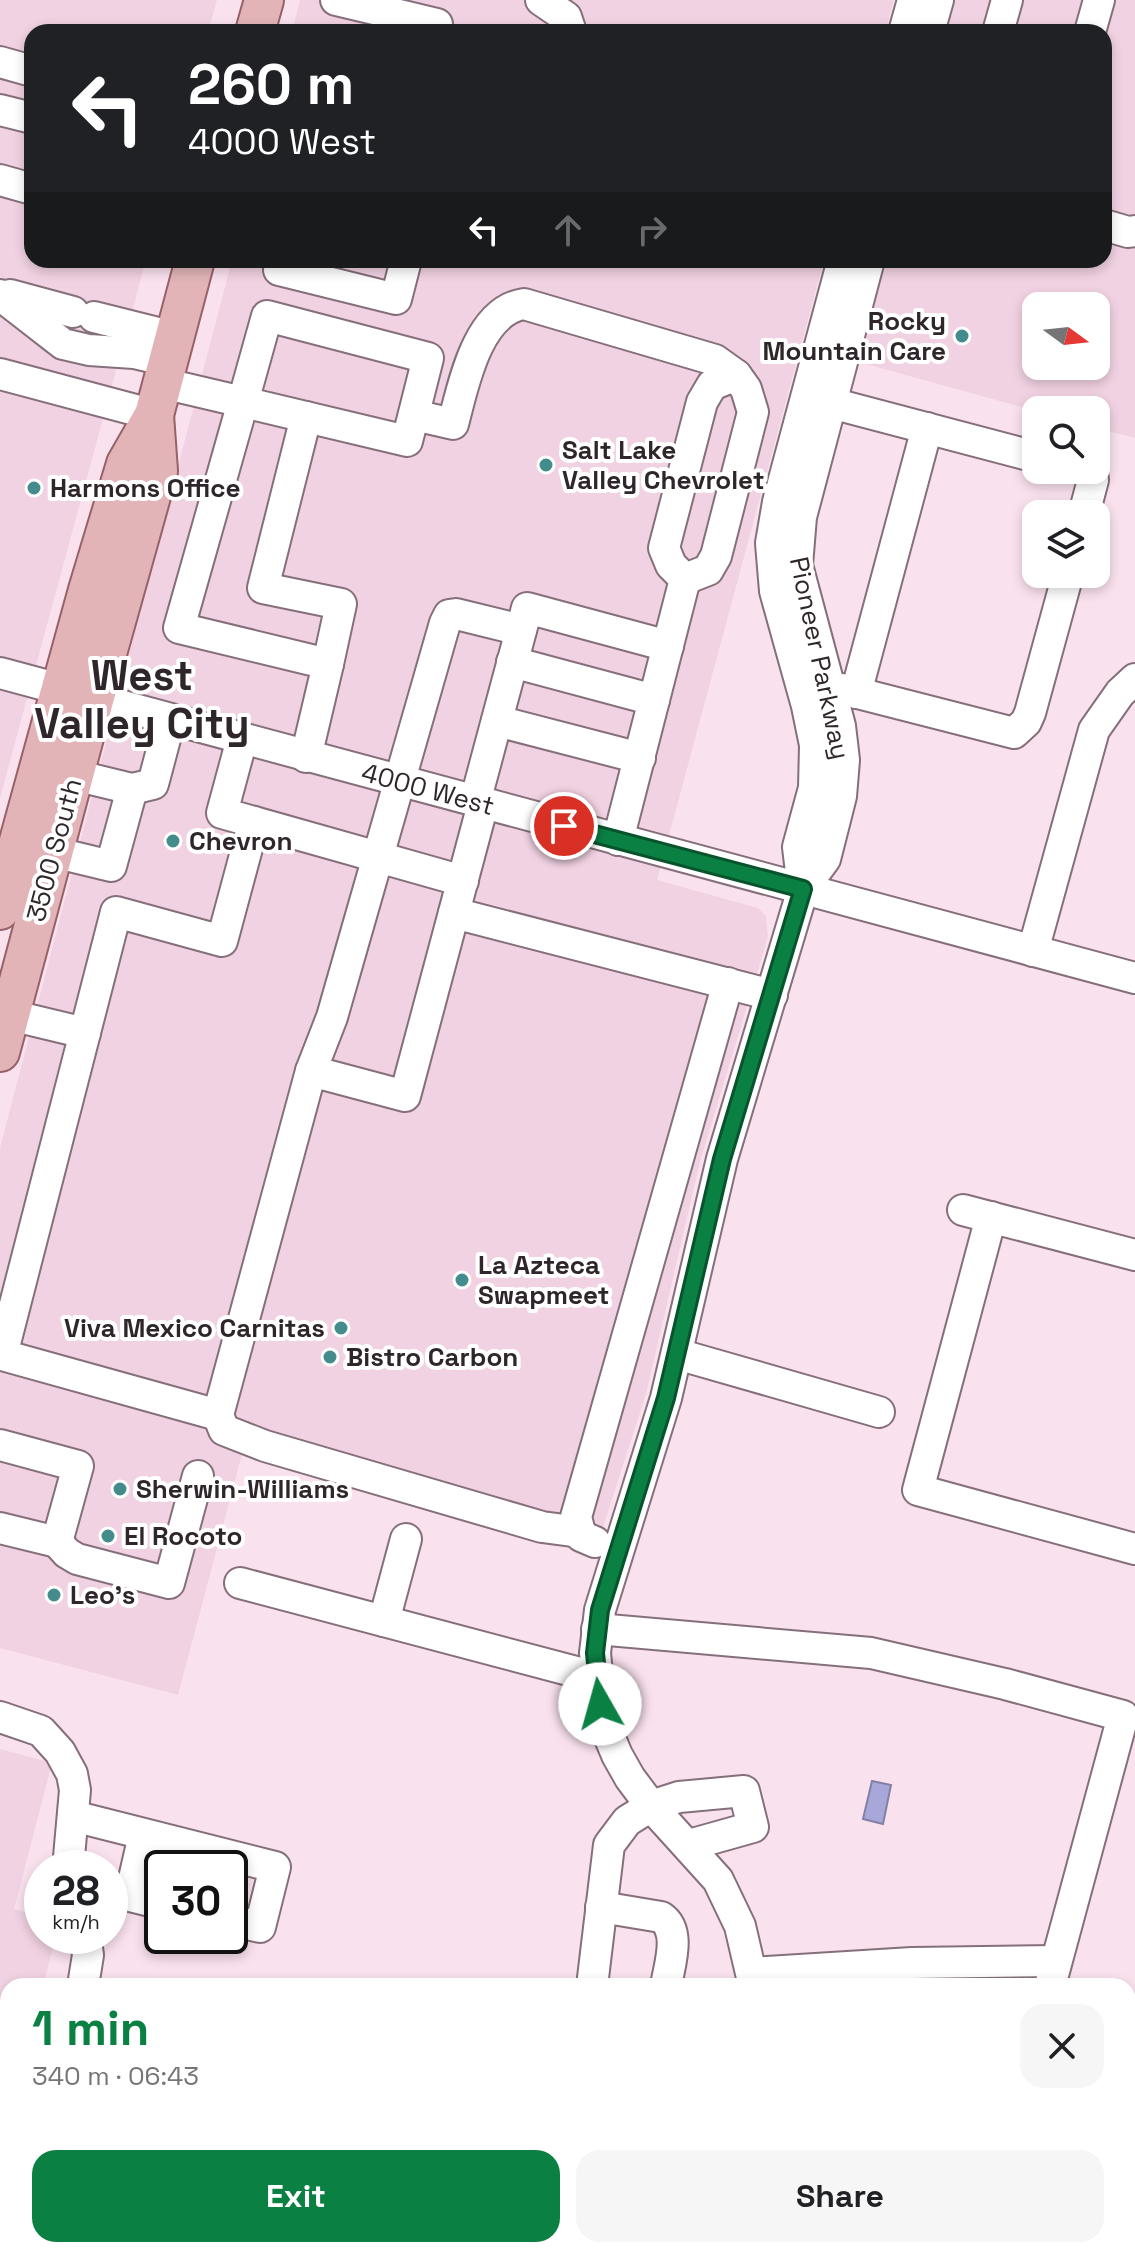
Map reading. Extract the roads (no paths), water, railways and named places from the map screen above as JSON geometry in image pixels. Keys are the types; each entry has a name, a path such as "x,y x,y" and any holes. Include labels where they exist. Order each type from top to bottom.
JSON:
{"main road":[{"path":"257,24 264,0"},
{"name":"3500 South","path":"0,910 76,694 126,464 165,374 193,268"},
{"name":"3500 South","path":"0,1052 74,775 76,694"}],"street":[{"path":"336,0 437,24"},
{"path":"541,0 566,17 568,24"},
{"path":"906,24 913,0"},
{"path":"931,24 938,0"},
{"path":"1000,24 1007,0"},
{"path":"1092,24 1099,0"},
{"path":"0,62 24,69"},
{"path":"0,110 24,116"},
{"path":"0,180 24,187"},
{"path":"1112,227 1135,231"},
{"path":"279,268 179,628 328,664"},
{"path":"290,268 396,299 404,268"},
{"name":"Pioneer Parkway","path":"803,889 825,859 841,796 843,693 804,596 797,554 842,268"},
{"name":"Pioneer Parkway","path":"803,889 798,847 814,788 815,745 775,591 771,543 778,502 819,400 866,268"},
{"path":"0,294 63,344 89,350 134,353 165,374 243,402 407,441 428,358 267,316"},
{"path":"0,294 83,314 165,374"},
{"path":"414,415 453,424 471,355 496,317 509,306 524,304 715,360 736,375 746,389 753,412 716,556 708,570 685,579"},
{"path":"0,374 165,374"},
{"path":"685,579 671,565 664,548 702,402 712,385 736,375"},
{"path":"819,400 1022,453"},
{"path":"306,417 263,588 341,604 306,757"},
{"path":"927,428 843,693 1014,733 1026,722 1030,713 1064,588"},
{"path":"618,840 685,579"},
{"path":"311,1071 405,1096 463,881 497,721 527,608 668,646"},
{"path":"521,630 456,614 449,615 398,781 332,1017 311,1071 218,1415 224,1430 265,1446 542,1527 580,1532"},
{"path":"512,662 654,700"},
{"name":"4000 West","path":"0,673 1135,978"},
{"path":"1033,951 1094,730 1120,693 1135,679"},
{"path":"74,775 132,789 153,784 170,720"},
{"path":"497,721 640,758"},
{"path":"242,739 222,813 463,881"},
{"path":"53,852 111,866 132,789"},
{"path":"218,1415 1,1356 12,1266 85,1033 116,912 222,941 254,822"},
{"path":"753,1978 740,1926 718,1880 651,1806 617,1755 607,1731 595,1677 597,1629 677,1354 722,1159 803,889"},
{"path":"454,913 772,995"},
{"path":"618,1550 581,1536 576,1517 728,983"},
{"path":"10,1015 85,1033"},
{"path":"1135,1255 977,1213 918,1490 1135,1549"},
{"path":"677,1354 879,1412"},
{"path":"0,1445 78,1466 57,1542"},
{"path":"0,1528 57,1542 77,1559 169,1583 198,1476"},
{"path":"384,1621 406,1539"},
{"path":"240,1583 595,1677"},
{"path":"597,1629 871,1653 1005,1684 1123,1716 1053,1973 912,1963 763,1978"},
{"path":"0,1717 41,1731 60,1752 72,1774 75,1790 70,1850"},
{"path":"593,1978 609,1845 627,1821 651,1806 679,1797 744,1791 753,1827 689,1845"},
{"path":"73,1816 205,1850"},
{"path":"144,1835 130,1896 144,1900"},
{"path":"248,1860 275,1867 260,1927 248,1924"},
{"path":"601,1907 667,1920 673,1939 667,1978"},
{"path":"84,1978 88,1954"}],"water":[{"path":"872,1781 891,1785 883,1824 863,1819"}],"place":[{"name":"Rocky Mountain Care","path":"962,336"},
{"name":"Salt Lake Valley Chevrolet","path":"546,465"},
{"name":"Harmons Office","path":"34,488"},
{"name":"Chevron","path":"173,841"},
{"name":"La Azteca Swapmeet","path":"462,1280"},
{"name":"Viva Mexico Carnitas","path":"341,1328"},
{"name":"Bistro Carbon","path":"330,1357"},
{"name":"Sherwin-Williams","path":"120,1489"},
{"name":"El Rocoto","path":"108,1536"},
{"name":"Leo's","path":"54,1595"}],"district":[{"name":"West Valley City","path":"142,699"}]}
